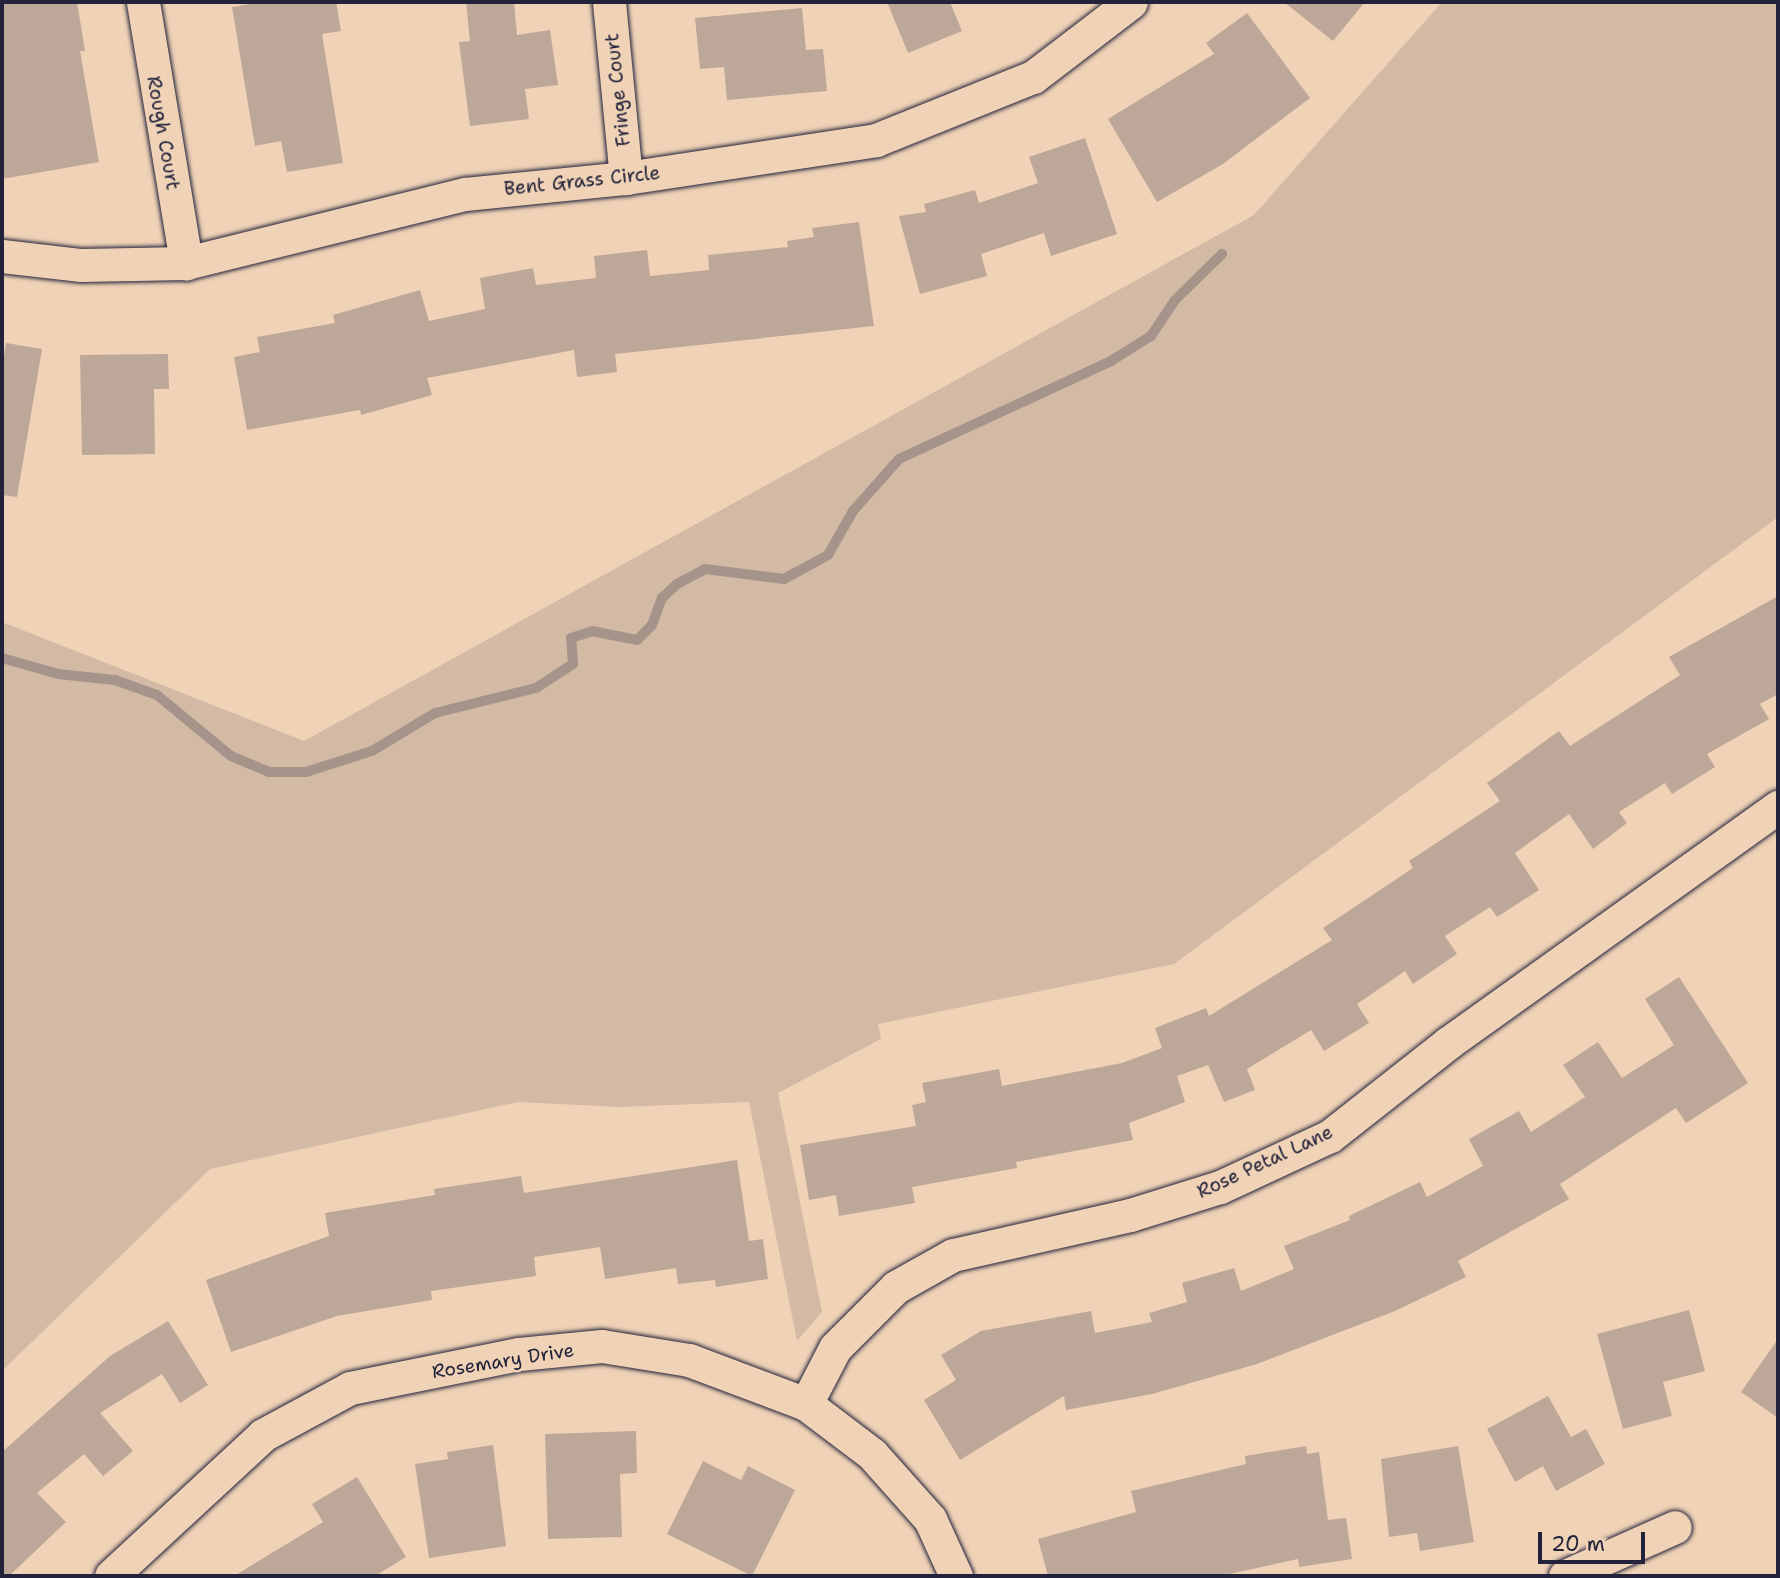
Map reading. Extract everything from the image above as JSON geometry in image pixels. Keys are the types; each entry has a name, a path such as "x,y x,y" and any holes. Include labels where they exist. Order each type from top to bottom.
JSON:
{"street":[{"name":"Rough Court","path":"143,2 186,263"},
{"name":"Fringe Court","path":"609,2 626,178"},
{"name":"Bent Grass Circle","path":"2,256 81,265 186,263 464,194 626,178 876,140 1033,77 1131,2"},
{"name":"Rose Petal Lane","path":"806,1404 835,1348 896,1287 953,1255 1031,1233 1130,1215 1220,1187 1329,1136 1448,1043 1778,807"},
{"name":"Rosemary Drive","path":"111,1576 263,1435 350,1388 519,1354 602,1346 689,1360 806,1404 872,1454 930,1520 956,1576"},
{"path":"1565,1576 1675,1527"}],"shaded area":[{"path":"1442,2 1778,2 1778,517 1174,964 878,1024 881,1039 778,1093 822,1312 797,1341 749,1102 619,1107 518,1102 210,1169 2,1371 2,622 304,741 1254,215"}],"building":[{"path":"2,2 77,2 85,51 80,51 99,162 2,179"},
{"path":"262,2 336,2 341,31 322,34 343,163 287,172 281,141 255,146 232,7"},
{"path":"466,2 514,2 517,35 550,30 558,85 525,89 529,119 470,126 459,42 470,41"},
{"path":"887,2 950,2 962,31 908,53"},
{"path":"1284,2 1365,2 1333,41"},
{"path":"802,8 806,50 823,49 827,91 727,100 724,67 700,69 695,18"},
{"path":"1247,13 1310,98 1223,164 1157,202 1108,119 1214,54 1206,43"},
{"path":"1085,138 1117,234 1051,256 1044,233 981,254 987,276 920,294 899,216 926,212 924,204 975,190 979,203 1038,183 1029,157"},
{"path":"859,222 874,326 615,354 617,372 577,377 574,350 427,378 432,395 361,415 360,410 247,430 234,357 260,352 257,337 335,323 333,315 420,290 429,321 485,309 480,278 533,268 536,285 596,278 594,256 647,250 650,276 709,270 708,255 788,247 787,241 814,237 812,228"},
{"path":"6,343 42,349 17,497 2,495 2,369"},
{"path":"168,354 169,389 154,389 155,454 82,455 80,355"},
{"path":"1778,596 1778,694 1760,704 1769,719 1707,754 1715,767 1672,794 1665,783 1619,812 1627,823 1593,849 1569,814 1515,853 1539,890 1497,917 1490,907 1445,936 1457,954 1413,984 1405,971 1357,1004 1369,1023 1324,1051 1311,1030 1247,1069 1255,1090 1224,1102 1208,1065 1177,1076 1185,1102 1129,1123 1133,1140 1016,1162 1017,1168 912,1187 915,1203 839,1216 836,1195 809,1200 800,1145 916,1126 912,1105 926,1102 922,1083 999,1069 1002,1086 1122,1063 1162,1048 1155,1028 1206,1008 1209,1016 1332,940 1323,928 1413,868 1409,861 1500,801 1487,783 1559,731 1570,746 1680,675 1669,657"},
{"path":"1679,977 1748,1083 1686,1123 1676,1108 1560,1184 1569,1199 1458,1261 1466,1277 1395,1311 1257,1364 1152,1394 1066,1410 1064,1396 960,1460 924,1400 956,1380 941,1355 981,1331 1091,1311 1095,1333 1152,1322 1149,1313 1187,1302 1182,1283 1234,1268 1241,1291 1294,1269 1284,1246 1350,1220 1349,1216 1420,1182 1427,1197 1483,1166 1469,1139 1519,1111 1531,1132 1585,1097 1563,1065 1598,1042 1622,1078 1674,1045 1645,999"},
{"path":"737,1160 749,1241 763,1239 768,1279 716,1287 715,1280 678,1284 676,1268 605,1279 600,1247 534,1257 536,1276 431,1291 432,1300 337,1316 231,1352 206,1280 329,1236 325,1213 435,1195 434,1189 521,1176 524,1193"},
{"path":"1689,1310 1705,1371 1663,1382 1672,1416 1623,1429 1597,1334"},
{"path":"168,1321 208,1385 180,1403 162,1374 100,1413 133,1451 103,1476 84,1454 37,1493 66,1522 9,1576 2,1576 2,1452 110,1356"},
{"path":"1778,1339 1778,1418 1741,1392"},
{"path":"1548,1396 1571,1437 1586,1429 1605,1464 1556,1491 1543,1466 1515,1482 1487,1429"},
{"path":"636,1431 637,1473 620,1474 622,1537 548,1539 545,1434"},
{"path":"493,1445 506,1546 429,1558 415,1464 448,1459 447,1452"},
{"path":"1306,1446 1307,1454 1319,1452 1328,1520 1346,1518 1352,1559 1299,1567 1298,1559 1220,1576 1048,1576 1038,1539 1136,1512 1131,1491 1246,1464 1245,1456"},
{"path":"1458,1446 1474,1542 1420,1551 1417,1533 1389,1537 1381,1459"},
{"path":"703,1461 741,1480 748,1466 795,1490 752,1576 667,1534"},
{"path":"357,1477 406,1557 375,1576 234,1576 323,1522 312,1504"}],"waterway":[{"path":"2,658 58,674 115,680 157,695 231,756 269,772 306,772 372,751 435,713 536,688 573,664 571,638 592,631 637,640 652,625 662,598 677,584 705,569 784,579 828,555 853,511 899,459 1111,361 1151,336 1175,300 1222,254"}]}
